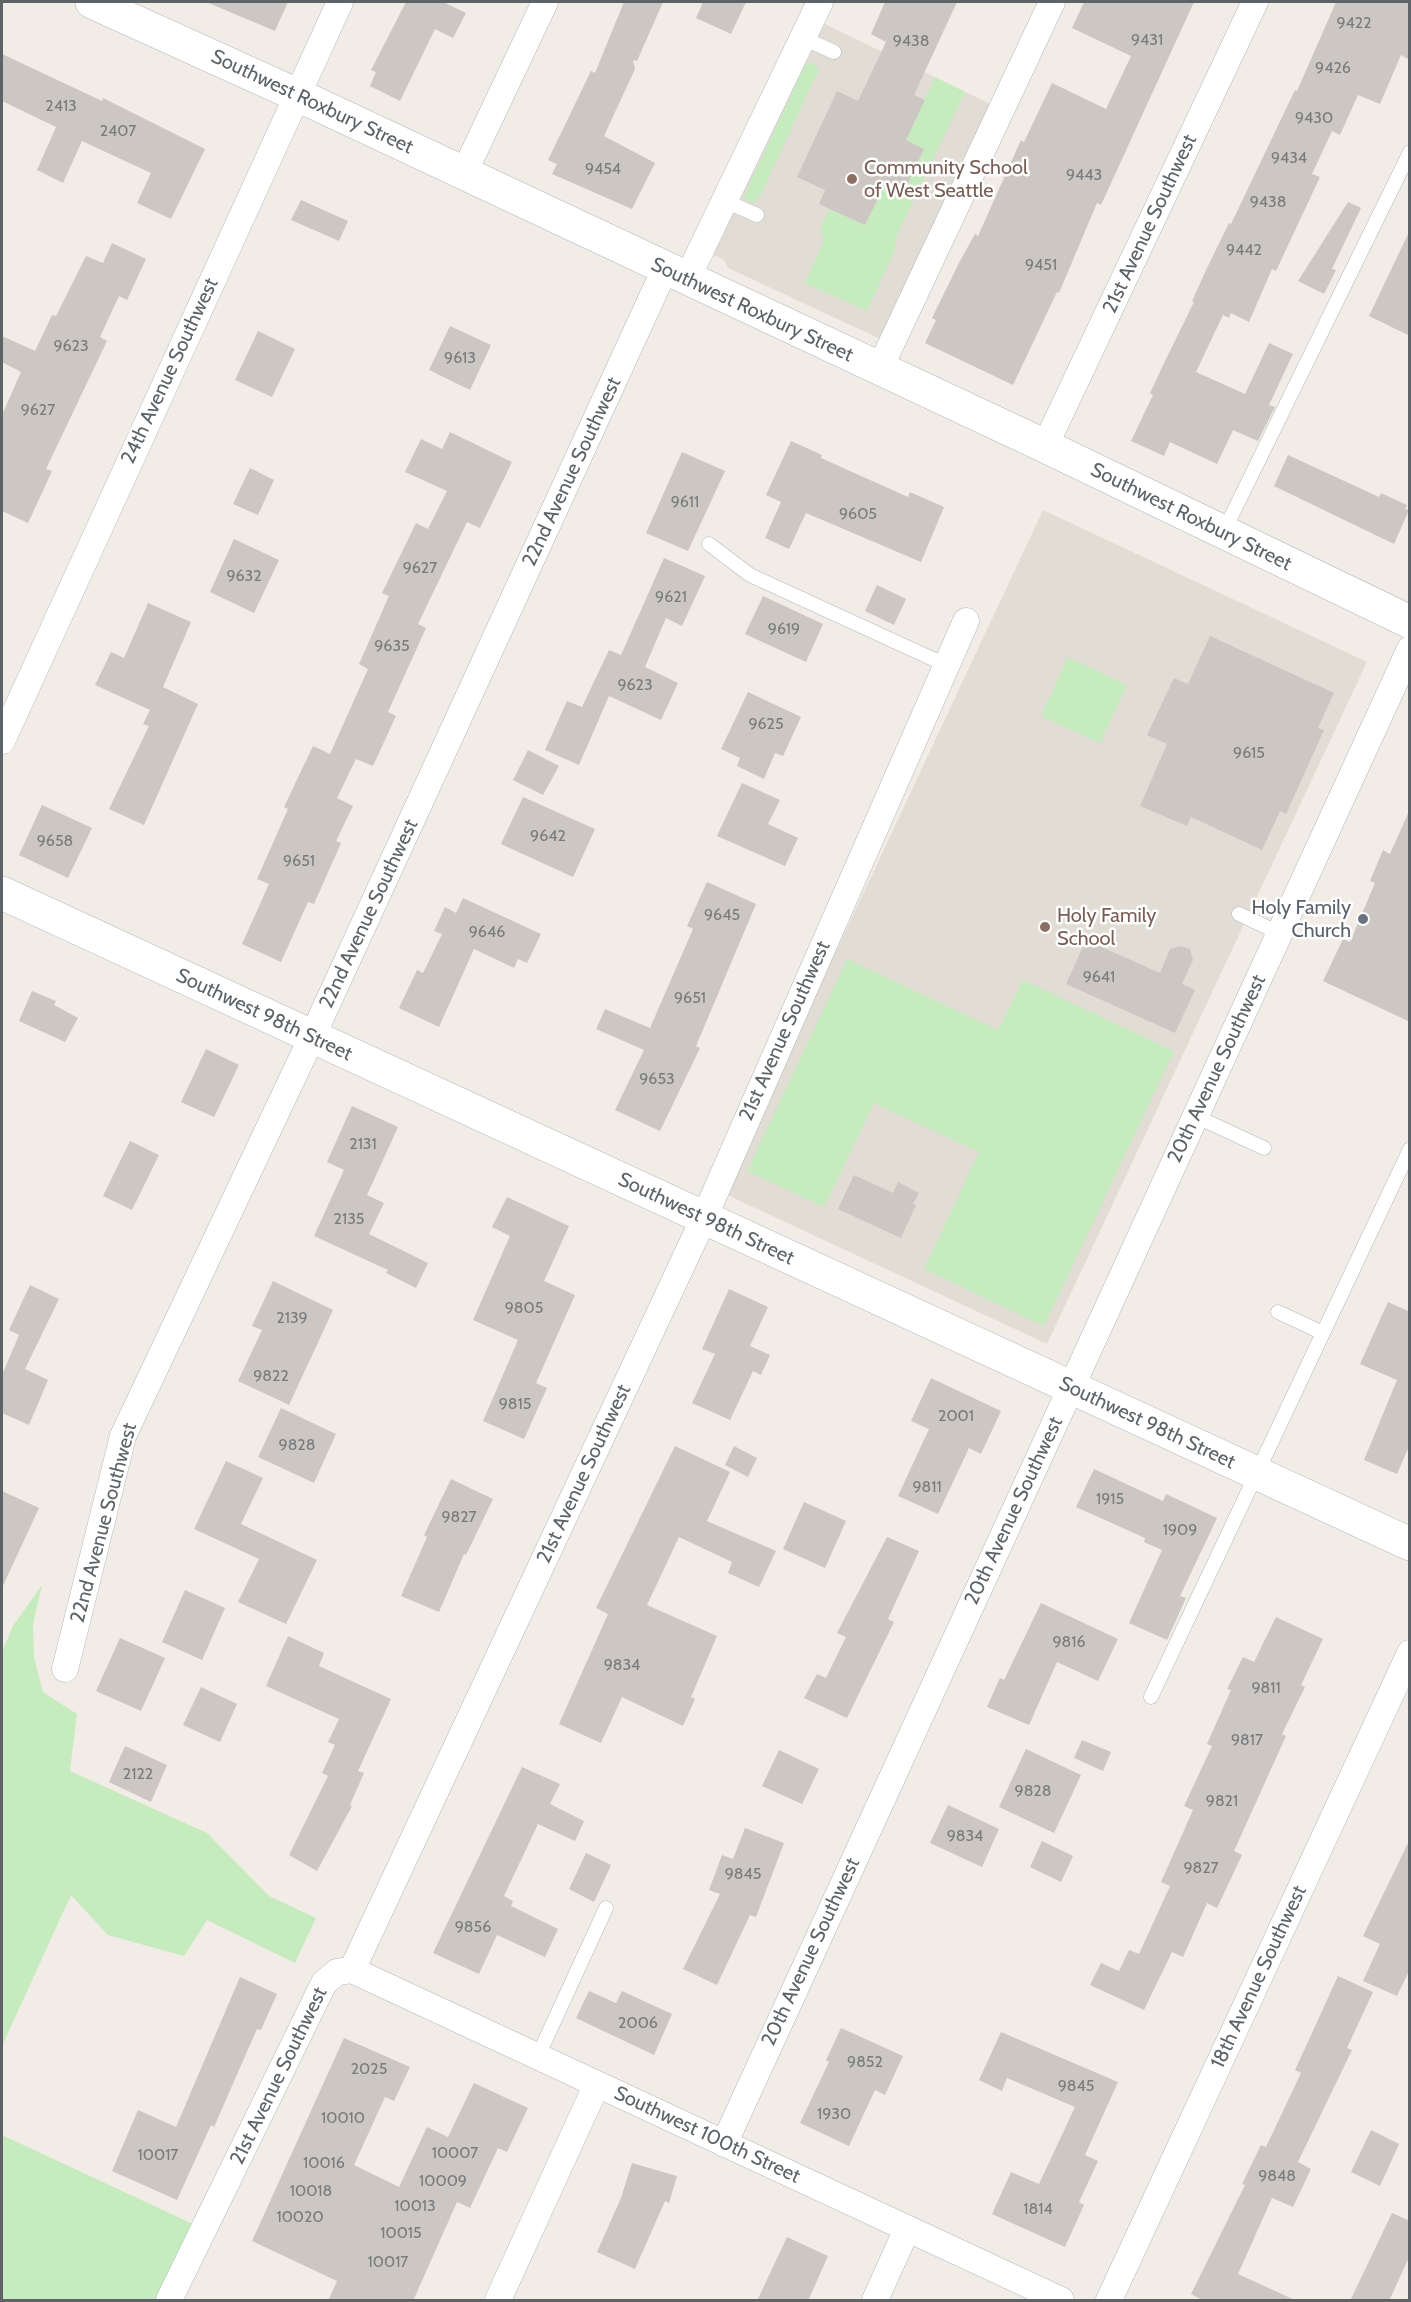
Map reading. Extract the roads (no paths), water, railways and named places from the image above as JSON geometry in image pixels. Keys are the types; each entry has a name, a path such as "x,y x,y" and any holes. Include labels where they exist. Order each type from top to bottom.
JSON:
{"street":[{"name":"Southwest Roxbury Street","path":"92,2 297,94 879,370 1045,446 1410,622"},
{"name":"24th Avenue Southwest","path":"2,741 340,2"},
{"path":"464,173 545,2"},
{"name":"22nd Avenue Southwest","path":"65,1669 123,1437 676,274 724,201 820,2"},
{"path":"879,370 1052,2"},
{"name":"21st Avenue Southwest","path":"1045,446 1255,2"},
{"name":"21st Avenue Southwest","path":"169,2301 324,1983 337,1972 352,1970 704,1218 966,621"},
{"name":"20th Avenue Southwest","path":"724,2144 1410,649"},
{"name":"Southwest 98th Street","path":"2,893 1410,1544"},
{"name":"18th Avenue Southwest","path":"1109,2301 1410,1653"},
{"name":"Southwest 100th Street","path":"352,1970 1061,2301"},
{"path":"498,2301 597,2084"},
{"path":"875,2301 907,2229"}],"lane":[{"path":"803,38 834,52"},
{"path":"1223,533 1410,152"},
{"path":"724,201 757,215"},
{"path":"709,544 750,575 946,665"},
{"path":"1239,914 1279,933"},
{"path":"1195,1116 1264,1148"},
{"path":"1151,1697 1410,1149"},
{"path":"1278,1312 1323,1334"},
{"path":"538,2056 606,1908"}],"place":[{"name":"Community School of West Seattle","path":"852,179"},
{"name":"Holy Family Church","path":"1363,919"},
{"name":"Holy Family School","path":"1045,927"}]}
